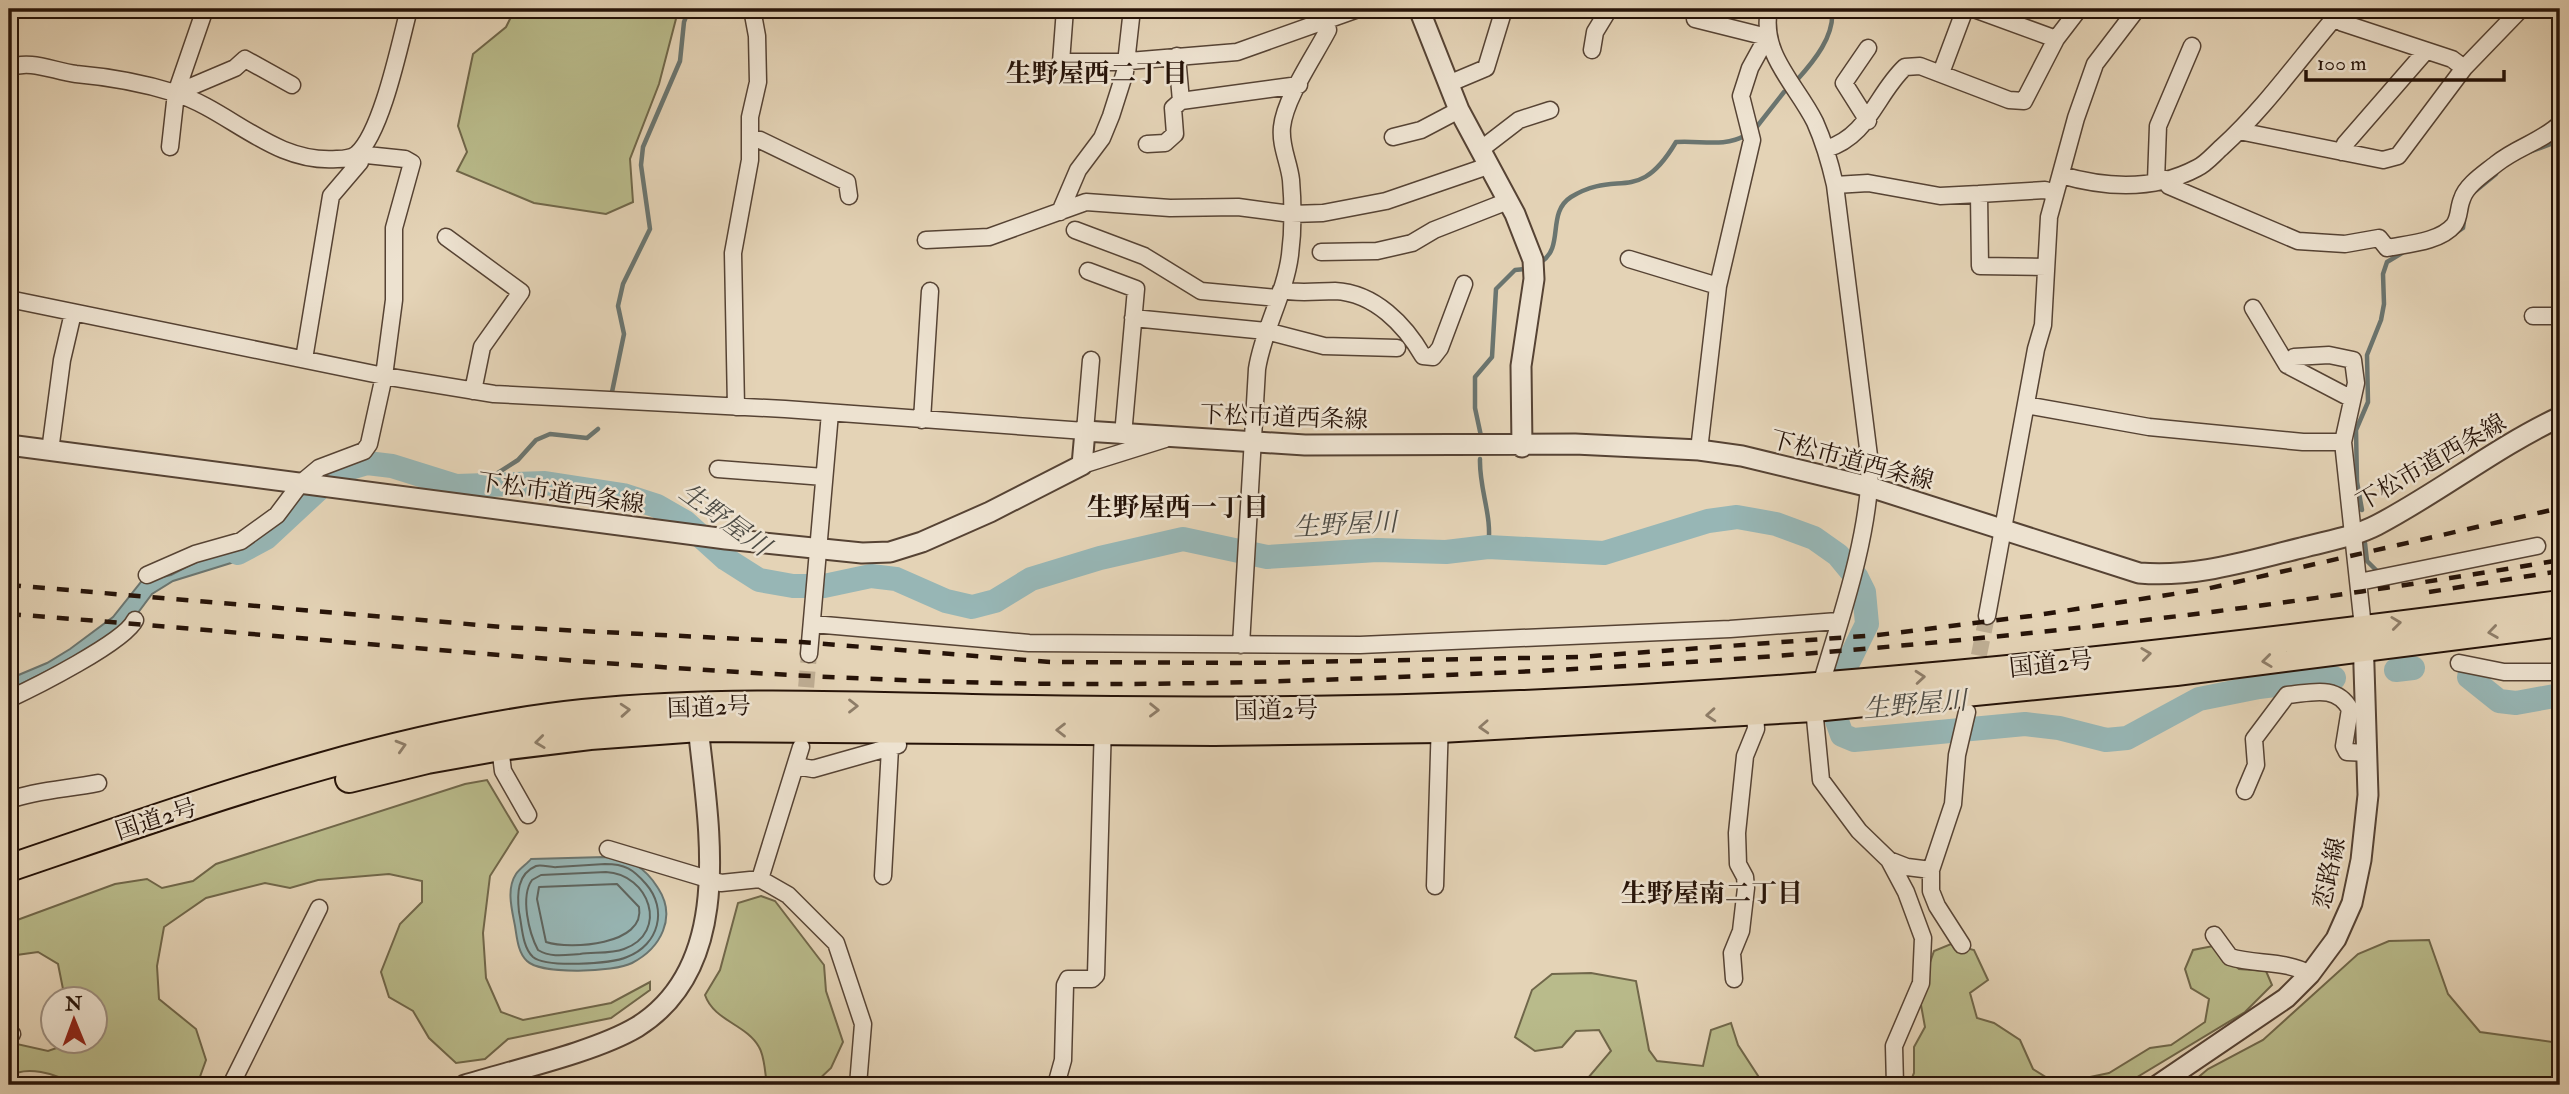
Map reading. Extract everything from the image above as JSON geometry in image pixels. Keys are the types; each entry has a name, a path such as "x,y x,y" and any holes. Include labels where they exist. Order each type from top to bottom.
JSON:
{"highway":[{"name":"国道2号","path":"2364,638 2560,604"},
{"name":"国道2号","path":"9,868 159,817 421,741 498,724 585,713 697,717 1103,720 1214,733 1832,696 2364,638 2560,623"},
{"name":"国道2号","path":"1439,718 1755,712 1832,696"},
{"name":"国道2号","path":"9,888 302,790 427,760 500,747 590,736 697,717 896,738 1103,720"}],"street":[{"path":"170,147 176,93 205,9"},
{"path":"304,359 331,196 360,162 359,154 379,115 409,9"},
{"path":"736,407 733,253 751,139 750,117 758,82 759,55 752,9"},
{"path":"1065,9 1061,62 1127,60 1248,50 1358,9"},
{"path":"1060,212 1078,170 1102,138 1127,60 1132,9"},
{"path":"1419,9 1459,110 1508,201 1533,260 1534,279 1521,366 1521,447"},
{"path":"1448,84 1486,68 1503,9"},
{"path":"1592,50 1595,32 1609,9"},
{"path":"1696,9 1695,19 1767,37"},
{"path":"1769,9 1767,37 1771,51 1814,121 1826,149 1836,185 1870,464 1870,487 1838,621 1821,780 1859,831 1889,860 1918,919 1924,956 1921,983 1895,1046 1895,1085"},
{"path":"1941,73 1965,9"},
{"path":"1974,9 2056,39"},
{"path":"1826,149 1839,146 1868,121 1905,67 1920,66 2009,100 2024,101 2056,39 2079,9"},
{"path":"1987,616 2043,325 2049,217 2095,64 2137,9"},
{"path":"2239,131 2248,136 2383,160 2398,156 2464,68 2521,9"},
{"path":"2061,175 2113,187 2160,180 2200,167 2239,131 2338,13 2343,23 2452,59 2464,68"},
{"path":"1241,645 1257,369 1290,253 1291,177 1286,165 1282,127 1299,85 1328,30 1326,21"},
{"path":"1699,450 1718,286 1752,140 1741,96 1750,68 1767,37"},
{"path":"2160,180 2158,126 2192,46"},
{"path":"1868,48 1844,83 1868,121"},
{"path":"2342,152 2345,144 2425,52"},
{"path":"1177,56 1181,101"},
{"path":"176,93 235,68 245,59 292,85"},
{"path":"10,67 27,62 52,71 114,78 176,93 202,104 262,140 297,154 325,160 349,158 359,154 405,159 412,163 394,228 394,300 384,376 369,444 364,450 319,468 277,515 241,541 195,554 147,575"},
{"path":"1147,144 1165,143 1175,134 1173,108 1181,101 1293,83 1299,85"},
{"path":"1393,138 1421,130 1459,110"},
{"path":"926,240 989,237 1099,201 1170,208 1238,207 1291,214 1323,213 1386,201 1484,158 1519,120 1550,110"},
{"path":"2160,180 2298,241 2345,244 2379,238 2387,248 2430,239 2449,229 2455,224 2462,198 2469,188 2520,147 2543,139 2560,124"},
{"path":"751,139 760,140 847,182 849,196"},
{"path":"1836,185 1868,183 1940,196 2045,190 2055,193"},
{"path":"1979,194 1980,266 2046,267"},
{"path":"1321,252 1364,252 1412,243 1434,230 1508,201"},
{"path":"1075,229 1144,256 1201,291 1353,294 1392,315 1409,332 1423,356 1433,358 1445,336 1464,284"},
{"path":"446,237 521,292 482,347 473,391"},
{"path":"1629,258 1718,286"},
{"path":"1088,271 1136,289 1123,435"},
{"path":"922,420 930,291"},
{"path":"9,299 384,376 473,391 1085,431"},
{"path":"2253,307 2287,365 2353,399"},
{"path":"50,451 62,360 73,313"},
{"path":"2533,316 2560,316"},
{"path":"1133,318 1266,331 1324,345 1397,348"},
{"path":"2287,365 2294,356 2329,355 2353,360 2356,383 2343,442 2364,638"},
{"path":"1091,360 1082,465 1171,437"},
{"path":"2026,405 2149,427 2303,442 2343,442"},
{"path":"809,654 818,576 830,413"},
{"name":"下松市道西条線","path":"1085,431 1252,442 1521,447 1639,445 1699,450 1742,456 1870,487 2139,573 2164,575 2194,573 2375,526 2497,451 2560,417"},
{"name":"下松市道西条線","path":"9,445 674,533 819,550 890,552 922,542 990,512 1082,465"},
{"path":"718,469 824,477"},
{"path":"2359,582 2537,546"},
{"path":"9,699 66,671 121,635 135,620"},
{"path":"813,624 1029,643 1360,645 1567,637 1838,621"},
{"name":"恋路線","path":"2158,1085 2286,998 2310,974 2336,939 2352,903 2361,860 2368,753 2364,638"},
{"path":"2459,663 2504,672 2559,675"},
{"path":"2245,791 2256,765 2254,739 2287,695 2331,691 2339,694 2350,709 2344,746 2347,752 2368,753"},
{"path":"1734,979 1732,953 1741,931 1746,888 1745,877 1738,864 1737,833 1745,756 1756,729 1755,712"},
{"path":"465,1085 602,1042 637,1026 666,1002 687,973 701,945 708,913 709,880 697,717"},
{"path":"1435,886 1439,718"},
{"path":"1056,1085 1063,1060 1065,985 1069,979 1093,979 1096,975 1103,720"},
{"path":"1962,945 1937,906 1931,891 1931,870 1953,804 1964,725"},
{"path":"796,766 813,769 896,738 883,876"},
{"path":"500,747 503,771 528,815"},
{"path":"760,879 801,747"},
{"path":"9,800 29,793 47,793 98,783"},
{"path":"608,849 721,883 760,879 788,895 836,943 863,1024 858,1085"},
{"path":"1889,860 1907,867 1931,870"},
{"path":"231,1085 319,908"},
{"path":"2214,935 2230,957 2264,961 2310,974"}],"green space":[{"path":"515,9 681,9 677,15 659,84 630,159 633,202 606,214 534,203 457,171 467,152 458,126 473,54 506,27"},
{"path":"487,780 518,832 490,876 483,933 486,978 501,1012 523,1020 611,1003 650,982 650,990 611,1018 508,1039 485,1059 456,1063 429,1038 413,1011 389,997 381,972 400,924 422,902 422,881 389,874 318,880 290,888 265,883 206,898 164,927 157,966 159,999 196,1029 206,1060 197,1085 72,1085 50,1074 32,1071 16,1073 9,1077 9,1050 17,1044 38,1049 38,1056 108,1056 108,986 62,986 58,964 38,952 9,956 9,923 115,884 147,879 162,888 193,881 216,864 465,784"},
{"path":"761,896 775,901 824,965 826,991 843,1042 831,1068 813,1085 767,1085 759,1047 746,1033 715,1011 705,995 720,970 738,903"},
{"path":"2429,940 2448,994 2480,1032 2560,1043 2560,1085 2189,1085 2208,1069 2263,1040 2358,954 2389,941"},
{"path":"1951,944 1974,950 1988,980 1970,993 1977,1018 1994,1023 2020,1040 2033,1069 2057,1084 2109,1073 2150,1048 2171,1045 2205,1022 2209,999 2191,988 2185,969 2193,950 2213,946 2239,969 2266,971 2272,985 2245,1012 2124,1085 1909,1085 1914,1073 1914,1047 1925,1027 1919,994 1934,951"},
{"path":"1591,973 1636,981 1649,1050 1657,1061 1703,1066 1711,1030 1731,1023 1738,1045 1764,1085 1582,1085 1611,1051 1599,1030 1576,1031 1562,1047 1535,1051 1515,1037 1532,990 1552,974"}],"water":[{"path":"266,538 249,554 231,563 173,581 152,594 137,614 84,653 9,690 9,679 47,663 113,617 141,582 171,575 200,560 235,551"},
{"path":"531,859 622,859 636,865 648,874 658,888 664,899 666,921 658,940 642,957 623,966 578,971 547,968 527,961 518,945 511,906 511,886 516,874"}],"waterway":[{"path":"612,392 624,334 618,306 623,284 650,229 641,165 643,147 680,61 684,22 689,9"},
{"path":"1797,80 1827,38 1832,9"},
{"path":"1755,129 1784,92"},
{"path":"2529,152 2551,144 2560,134"},
{"path":"1541,262 1552,248 1559,212 1571,197 1602,185 1639,180 1663,162 1676,142 1721,142 1746,135"},
{"path":"2473,193 2496,174"},
{"path":"2444,241 2463,228 2464,221"},
{"path":"2362,510 2357,482 2356,430 2368,402 2367,355 2381,320 2384,304 2383,274 2387,262 2402,253"},
{"path":"1481,436 1475,408 1475,377 1492,357 1496,289 1515,270 1525,269"},
{"path":"479,485 518,460 536,440 550,434 587,438 598,429"},
{"path":"1480,459 1489,525 1488,547"},
{"name":"生野屋川","path":"238,553 266,538 337,472 367,463 392,466 456,486 545,483 623,495 657,506 685,522 726,559 759,580 793,586 824,586 871,576 896,579 946,601 972,607 995,601 1031,579 1100,558 1183,539 1267,557 1377,550 1446,552 1488,547 1604,553 1708,521 1737,517 1776,524 1814,538 1838,555 1857,578 1864,592 1867,624 1844,671 1837,721 1842,735 1854,740 2025,724 2059,728 2106,740 2127,738 2199,699 2259,687 2334,678"},
{"path":"2365,543 2367,561 2378,572"},
{"name":"生野屋川","path":"2396,670 2413,668"},
{"name":"生野屋川","path":"2469,677 2499,701 2516,703 2560,695"}],"tunnel":[{"path":"1974,679 1987,616"},
{"path":"804,711 809,654"}],"railway":[{"path":"9,585 503,627 801,642 1050,662 1246,663 1579,657 1878,635 2031,616 2206,589 2560,508"},
{"path":"9,614 721,671 959,682 1203,683 1386,678 1587,668 1866,649 2145,620 2560,560"},
{"path":"2429,592 2560,571"}],"district":[{"name":"生野屋西二丁目","path":"1097,73"},
{"name":"生野屋西一丁目","path":"1178,507"},
{"name":"生野屋南二丁目","path":"1712,893"}]}
